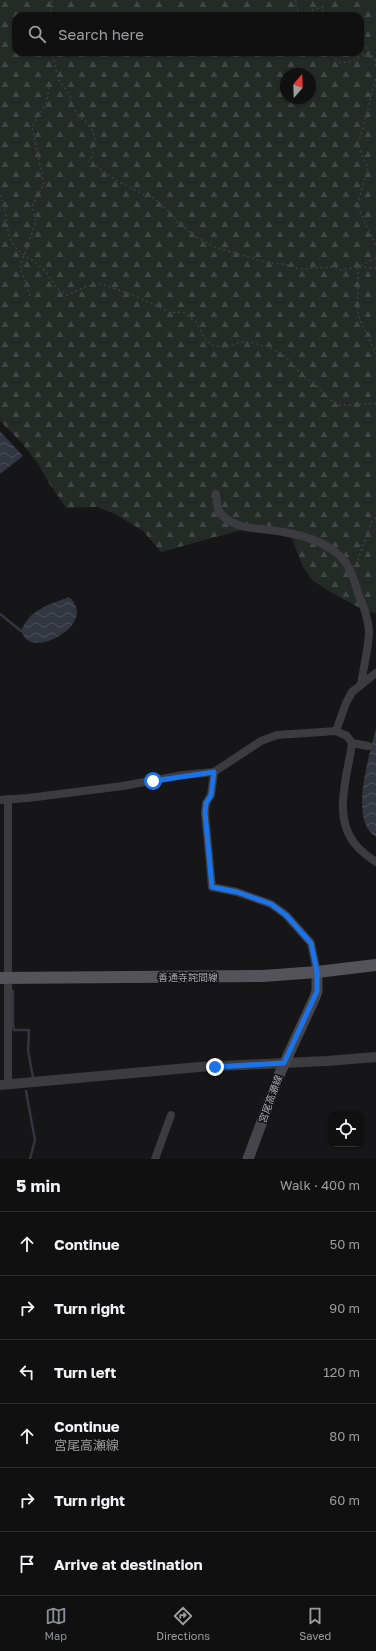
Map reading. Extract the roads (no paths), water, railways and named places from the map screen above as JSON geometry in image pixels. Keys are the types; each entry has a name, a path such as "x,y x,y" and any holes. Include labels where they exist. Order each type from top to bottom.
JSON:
{"main road":[{"name":"善通寺詫間線","path":"4,978 263,976 317,972 376,965"},
{"name":"宮尾高瀬線","path":"248,1159 284,1063 315,997 317,991 317,972"}],"street":[{"path":"216,494 218,509 220,513 229,521 249,528 277,531 316,540 328,546 342,558 352,574 363,602 368,631 361,685"},
{"path":"336,730 346,703 352,692 376,673"},
{"path":"368,746 352,743 347,736 336,730 277,735 261,741 214,772 183,775 123,786 4,800 4,1085 199,1067 376,1057"},
{"path":"352,743 342,809 345,828 355,845 376,862"},
{"path":"214,772 211,795 206,803 205,813 212,887 237,892 271,904 286,915 311,943 317,972"},
{"path":"155,1159 171,1115"}],"water":[{"path":"0,431 23,456 0,474"},
{"path":"69,597 76,606 77,615 73,624 66,631 57,637 38,643 31,642 24,636 21,631 29,618 47,605"},
{"path":"376,728 376,837 368,829 363,816 362,802 366,769"}],"waterway":[{"path":"0,614 21,631"},
{"path":"13,991 14,1030 29,1030 28,1050 33,1078"},
{"path":"26,1091 35,1140 30,1159"}]}
